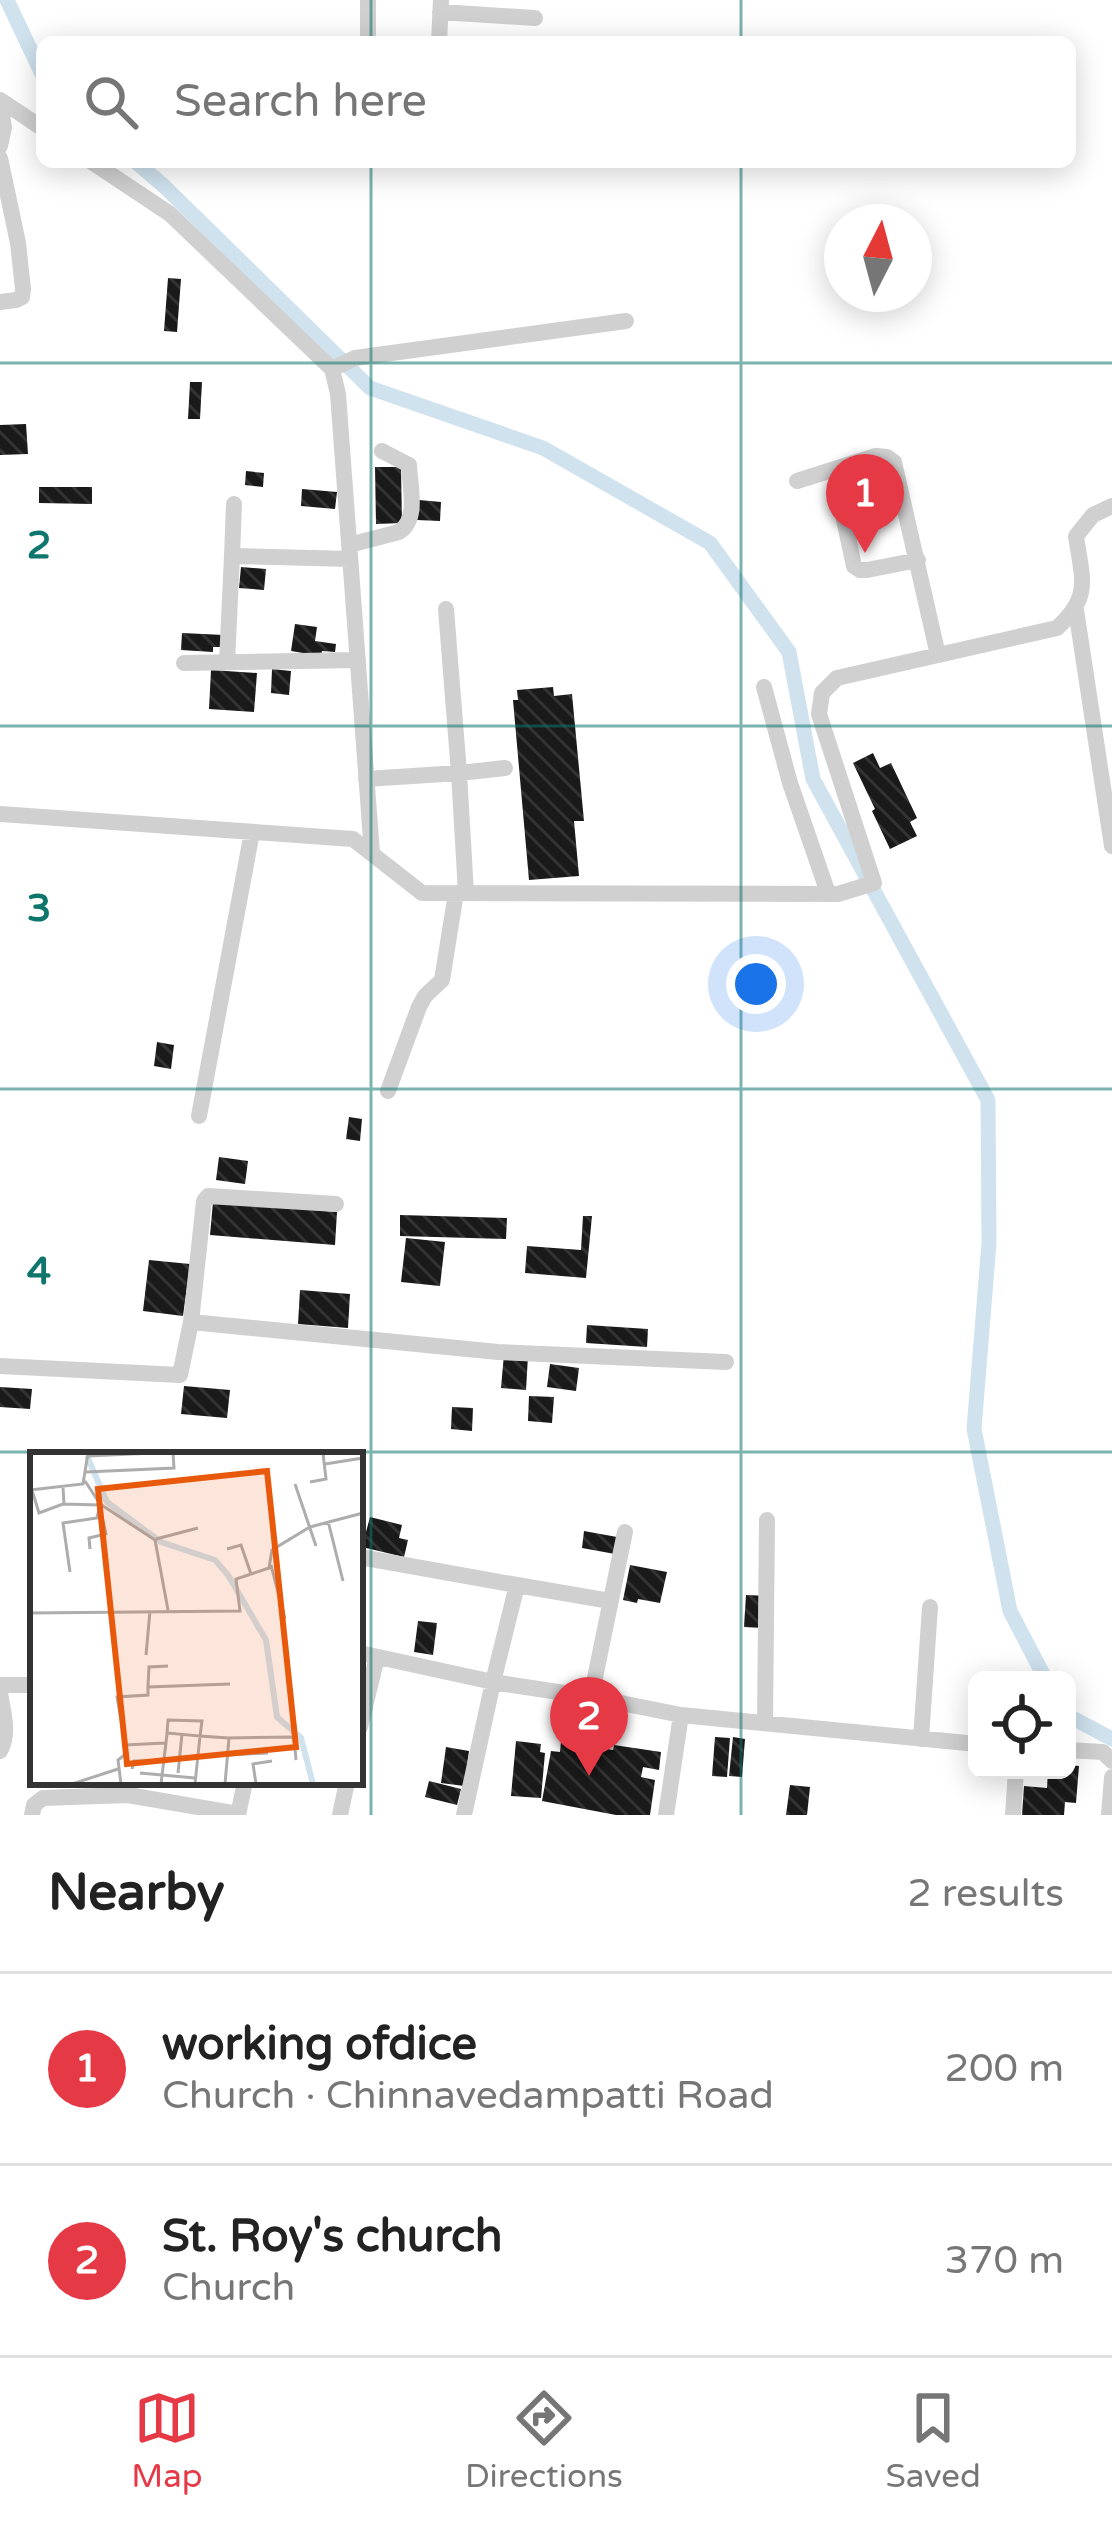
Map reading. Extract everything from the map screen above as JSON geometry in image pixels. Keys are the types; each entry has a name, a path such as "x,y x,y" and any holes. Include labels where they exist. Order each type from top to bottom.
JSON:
{"street":[{"path":"368,0 368,36"},
{"path":"439,36 440,6 535,18"},
{"path":"0,104 36,125"},
{"path":"0,104 4,127 0,146"},
{"path":"0,158 23,289 16,301 0,302"},
{"path":"101,168 170,214 332,369 338,394 372,853"},
{"path":"332,369 355,358 626,321"},
{"path":"232,556 350,552 406,528 412,520 409,465 382,451"},
{"path":"797,481 876,456 894,462 938,655"},
{"path":"840,501 854,566 867,570 918,560"},
{"path":"227,662 234,504"},
{"path":"1112,506 1093,515 1076,536 1083,586 1076,610 1112,846"},
{"path":"388,1091 419,1007 442,980 461,893 459,773 446,609"},
{"path":"0,814 353,839 422,893 833,894 874,883 820,714 822,693 837,678 1057,628 1076,610"},
{"path":"184,663 358,659"},
{"path":"764,687 790,783 833,894"},
{"path":"366,779 505,768"},
{"path":"199,1116 252,832"},
{"path":"0,1366 180,1375 208,1196 336,1204"},
{"path":"191,1322 498,1352 726,1362"},
{"path":"765,1723 767,1520"},
{"path":"591,1696 625,1532"},
{"path":"363,1558 610,1601"},
{"path":"464,1815 517,1585"},
{"path":"921,1739 930,1607"},
{"path":"363,1700 368,1655 681,1714 968,1743"},
{"path":"0,1750 5,1726 0,1689 30,1684"},
{"path":"666,1815 681,1714"},
{"path":"1076,1750 1103,1752 1112,1761"},
{"path":"1109,1815 1112,1777"},
{"path":"1013,1815 1015,1779"},
{"path":"32,1815 34,1804 43,1798 128,1795 238,1815 244,1785"},
{"path":"340,1815 346,1785"}],"building":[{"path":"168,278 181,279 177,332 164,331"},
{"path":"190,382 202,382 200,419 188,419"},
{"path":"26,424 28,454 0,455 0,425"},
{"path":"375,467 401,467 402,523 376,524"},
{"path":"246,471 264,473 263,487 245,485"},
{"path":"39,487 92,487 92,504 39,503"},
{"path":"302,489 337,492 335,509 301,506"},
{"path":"419,500 441,502 440,521 417,520"},
{"path":"241,567 266,569 264,590 239,588"},
{"path":"295,624 317,627 315,641 336,644 335,652 322,651 321,656 291,651"},
{"path":"182,633 224,635 224,647 213,647 213,652 181,650"},
{"path":"272,669 291,671 289,695 271,693"},
{"path":"211,670 257,673 254,712 209,709"},
{"path":"553,687 554,696 572,694 584,821 574,821 579,876 529,880 513,700 518,700 517,690"},
{"path":"873,753 880,768 891,763 917,818 910,822 917,836 890,849 853,763"},
{"path":"157,1042 174,1045 171,1069 154,1066"},
{"path":"349,1117 362,1119 360,1141 346,1139"},
{"path":"219,1157 248,1161 245,1184 216,1180"},
{"path":"213,1202 337,1212 335,1245 210,1235"},
{"path":"400,1215 507,1218 506,1239 400,1236"},
{"path":"583,1216 592,1216 586,1278 525,1273 527,1246 581,1250"},
{"path":"406,1238 445,1242 440,1286 401,1282"},
{"path":"149,1260 190,1264 183,1316 143,1311"},
{"path":"300,1290 350,1294 348,1328 298,1324"},
{"path":"587,1325 648,1329 647,1347 586,1343"},
{"path":"504,1354 528,1356 526,1390 501,1388"},
{"path":"550,1364 579,1368 576,1391 547,1387"},
{"path":"184,1386 230,1390 227,1418 181,1414"},
{"path":"0,1387 32,1389 30,1409 0,1407"},
{"path":"529,1396 554,1397 552,1423 528,1421"},
{"path":"452,1407 473,1408 472,1431 451,1429"},
{"path":"370,1517 402,1525 399,1538 408,1540 404,1557 363,1547"},
{"path":"584,1531 617,1537 615,1554 582,1548"},
{"path":"630,1565 667,1572 660,1603 623,1600"},
{"path":"746,1595 768,1596 765,1628 744,1627"},
{"path":"418,1621 437,1623 433,1655 414,1652"},
{"path":"560,1710 585,1713 583,1740 557,1737"},
{"path":"715,1737 730,1738 727,1777 712,1776"},
{"path":"733,1737 745,1739 742,1777 729,1776"},
{"path":"516,1741 541,1744 540,1752 545,1753 541,1798 511,1796"},
{"path":"561,1741 661,1752 659,1770 643,1767 641,1777 655,1780 650,1815 616,1815 542,1801 551,1751 560,1752"},
{"path":"446,1747 469,1751 464,1786 441,1783"},
{"path":"1079,1766 1076,1803 1065,1802 1064,1815 1022,1815 1024,1786 1047,1788 1048,1779 1076,1779"},
{"path":"429,1781 461,1789 457,1805 425,1797"},
{"path":"790,1785 810,1787 807,1815 786,1815"}],"waterway":[{"path":"7,0 36,61"},
{"path":"143,168 370,388 543,448 710,543 789,652 813,779 988,1100 989,1243 974,1429 1010,1611 1041,1671"},
{"path":"1076,1720 1112,1739"}],"place":[{"name":"working ofdice","path":"865,553"},
{"name":"St. Roy's church","path":"589,1776"}]}
